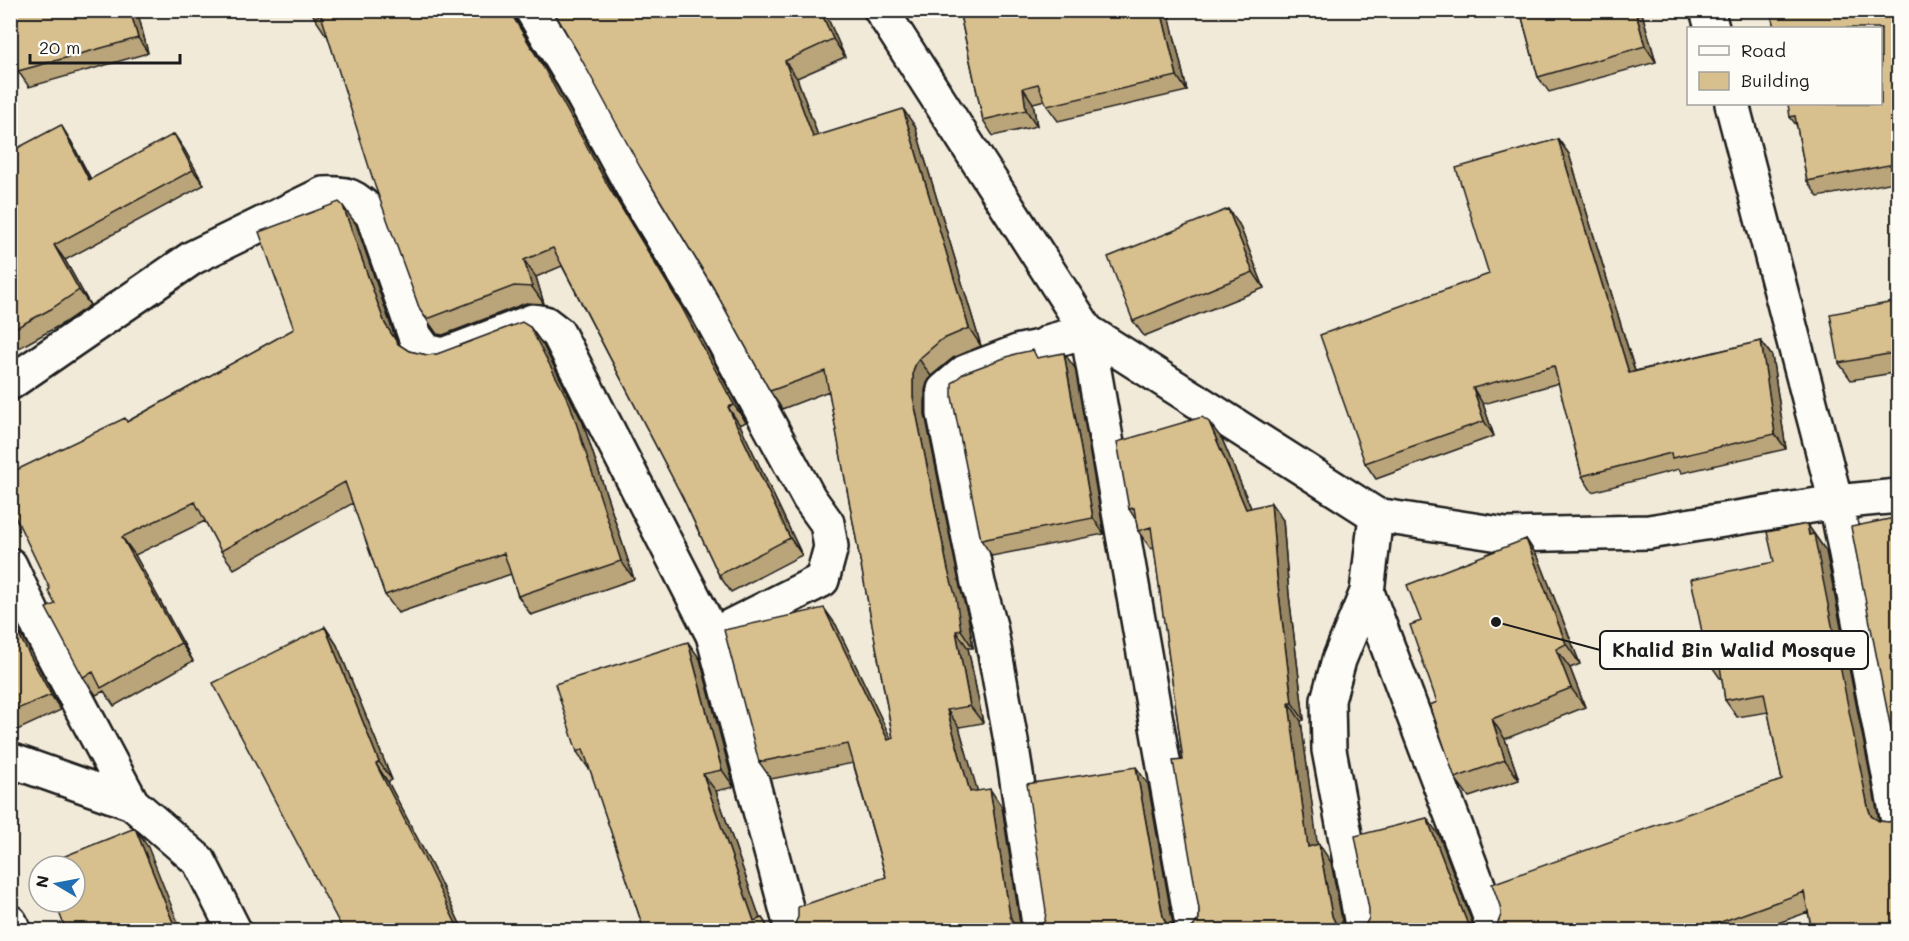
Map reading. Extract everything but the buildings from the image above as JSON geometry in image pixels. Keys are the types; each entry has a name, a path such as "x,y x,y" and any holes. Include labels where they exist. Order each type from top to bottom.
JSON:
{"street":[{"path":"532,10 573,78 636,194 709,314 809,498 827,523 831,547 822,580 713,635"},
{"path":"881,10 1087,331 1192,930"},
{"path":"1707,10 1712,27"},
{"path":"1732,105 1836,502 1899,821"},
{"path":"10,383 192,258 323,194 345,193 359,201 372,214 415,336 426,351 444,355 533,321 545,323 558,333 713,635 792,930"},
{"path":"1040,930 1011,741 990,626 978,583 944,414 944,390 965,372 1020,351 1087,331 1376,515 1506,535 1649,532 1836,502 1899,496"},
{"path":"1363,930 1329,750 1328,700 1339,660 1367,592 1376,515"},
{"path":"10,565 41,632 132,803 199,861 234,930"},
{"path":"1367,592 1495,930"},
{"path":"10,760 132,803"},
{"path":"10,922 14,930"}],"place":[{"name":"Khalid Bin Walid Mosque","path":"1496,622"}]}
